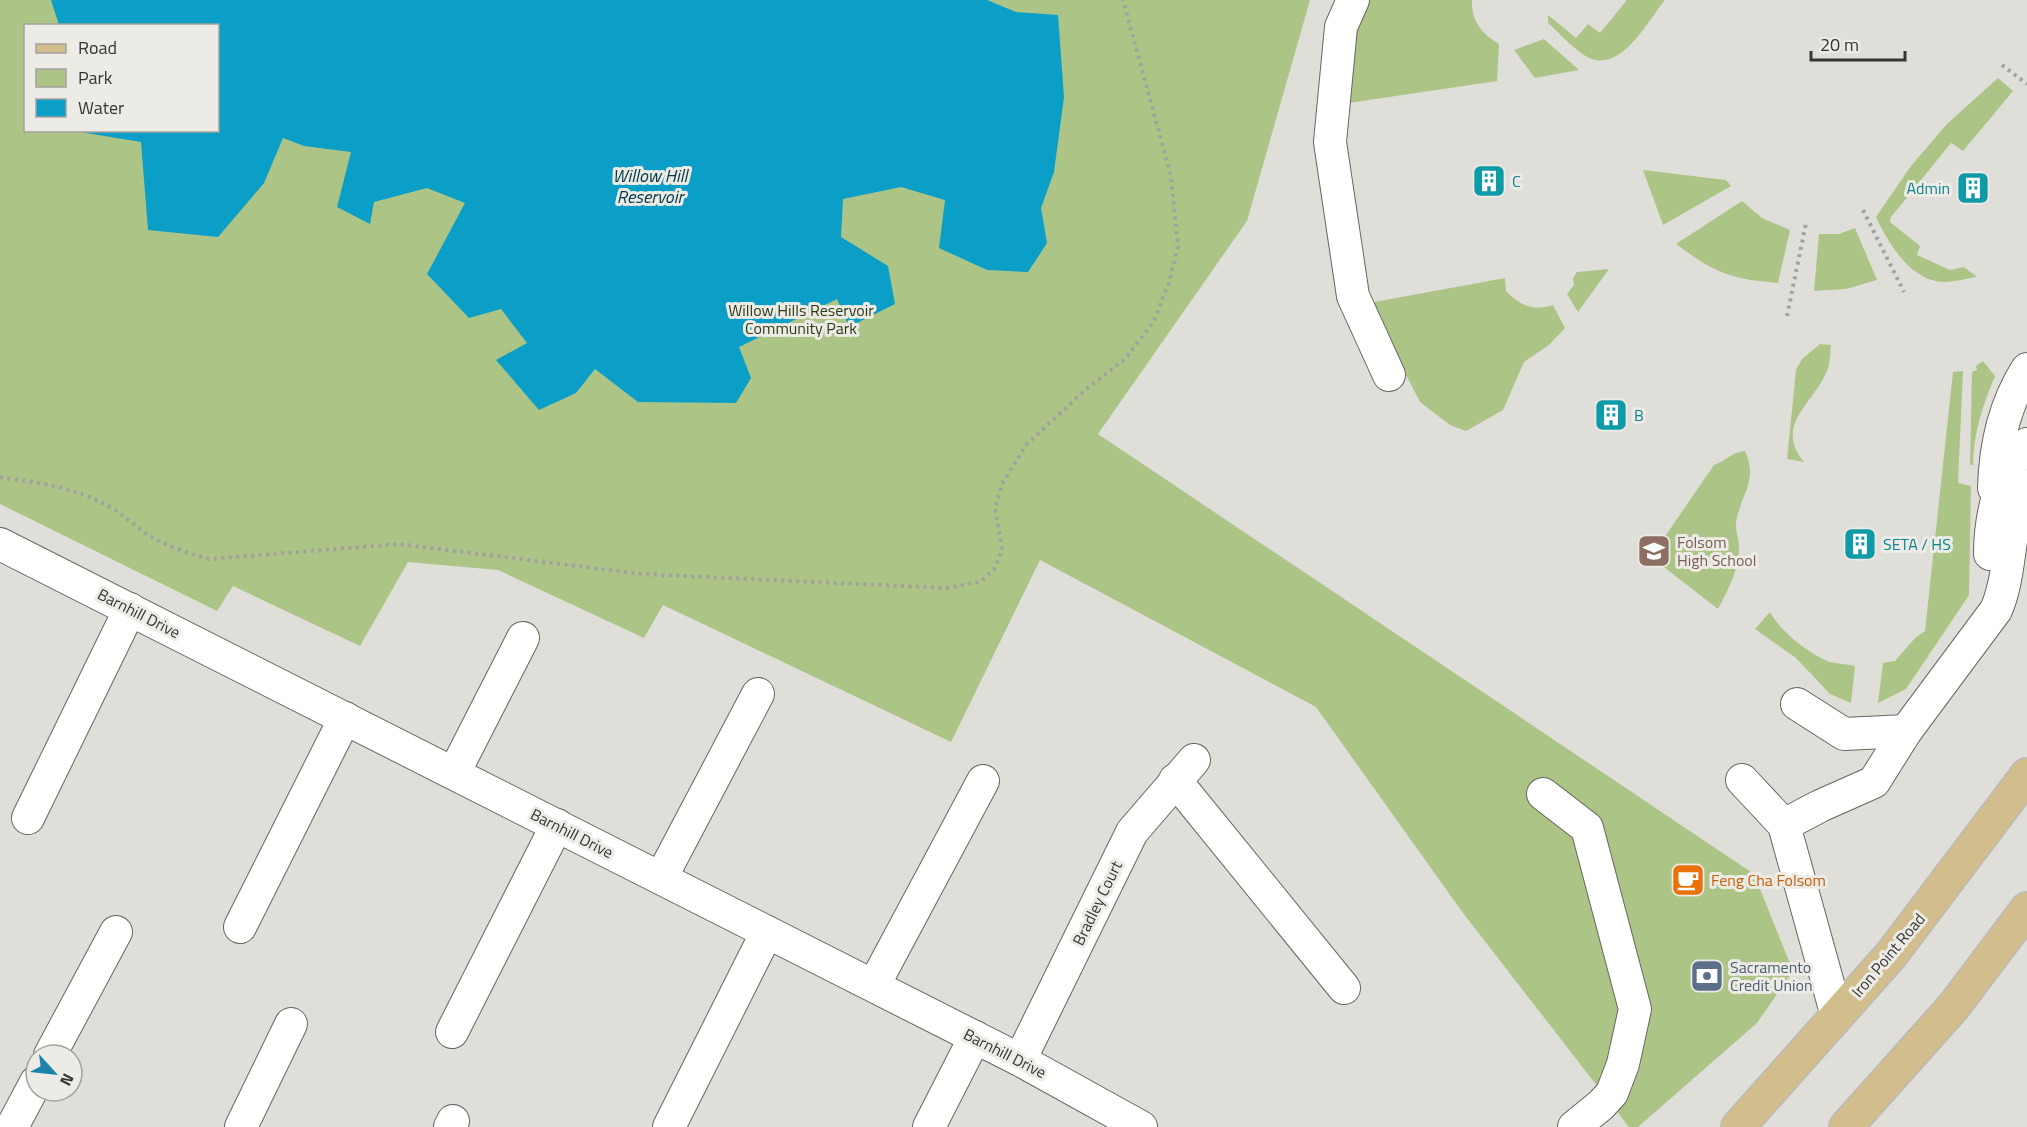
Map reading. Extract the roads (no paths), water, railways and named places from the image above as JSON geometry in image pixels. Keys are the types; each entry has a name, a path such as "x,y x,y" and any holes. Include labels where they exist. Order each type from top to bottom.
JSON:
{"main road":[{"name":"Iron Point Road","path":"1738,1127 1891,955 2027,775"},
{"path":"1846,1127 1954,1006 2027,909"}],"street":[{"path":"1353,0 1341,27 1330,142 1353,296 1389,375"},
{"path":"1994,525 1995,457 2007,409 2027,369"},
{"path":"1996,610 1990,593 1990,548 2001,487 2024,440"},
{"path":"1784,825 1874,782 1906,731 1996,610 2004,591 2012,533 2027,486"},
{"name":"Barnhill Drive","path":"0,544 874,985 1020,1060 1141,1127"},
{"path":"28,818 130,609"},
{"path":"454,773 523,638"},
{"path":"661,878 758,694"},
{"path":"1797,704 1844,734 1906,731"},
{"path":"240,927 345,718"},
{"name":"Bradley Court","path":"1020,1060 1132,832 1185,770 1344,988"},
{"path":"1742,780 1784,825 1837,1016"},
{"path":"874,985 983,782"},
{"path":"1543,794 1587,828 1635,1009 1623,1064 1612,1093 1574,1127"},
{"path":"452,1032 557,825"},
{"path":"57,1043 116,932"},
{"path":"669,1127 767,932"},
{"path":"241,1127 291,1024"},
{"path":"929,1127 975,1037"},
{"path":"12,1127 25,1103"}],"water":[{"name":"Willow Hill Reservoir","path":"51,0 987,0 1016,12 1058,15 1064,97 1054,172 1041,208 1047,243 1028,272 987,270 939,248 945,200 901,187 843,199 841,237 888,266 895,304 849,327 837,299 739,347 751,378 736,403 638,402 595,369 576,393 539,410 496,360 527,343 501,309 469,318 427,274 465,203 427,188 374,202 370,224 337,207 351,152 304,146 283,138 264,183 218,237 148,230 141,142 80,132 219,132 219,24 59,24"}],"place":[{"name":"C","path":"1489,181"},
{"name":"Admin","path":"1973,188"},
{"name":"B","path":"1611,415"},
{"name":"SETA / HS","path":"1860,544"},
{"name":"Folsom High School","path":"1654,551"},
{"name":"Feng Cha Folsom","path":"1688,880"},
{"name":"Sacramento Credit Union","path":"1707,976"}],"park label":[{"name":"Willow Hills Reservoir Community Park","path":"801,319"}]}
